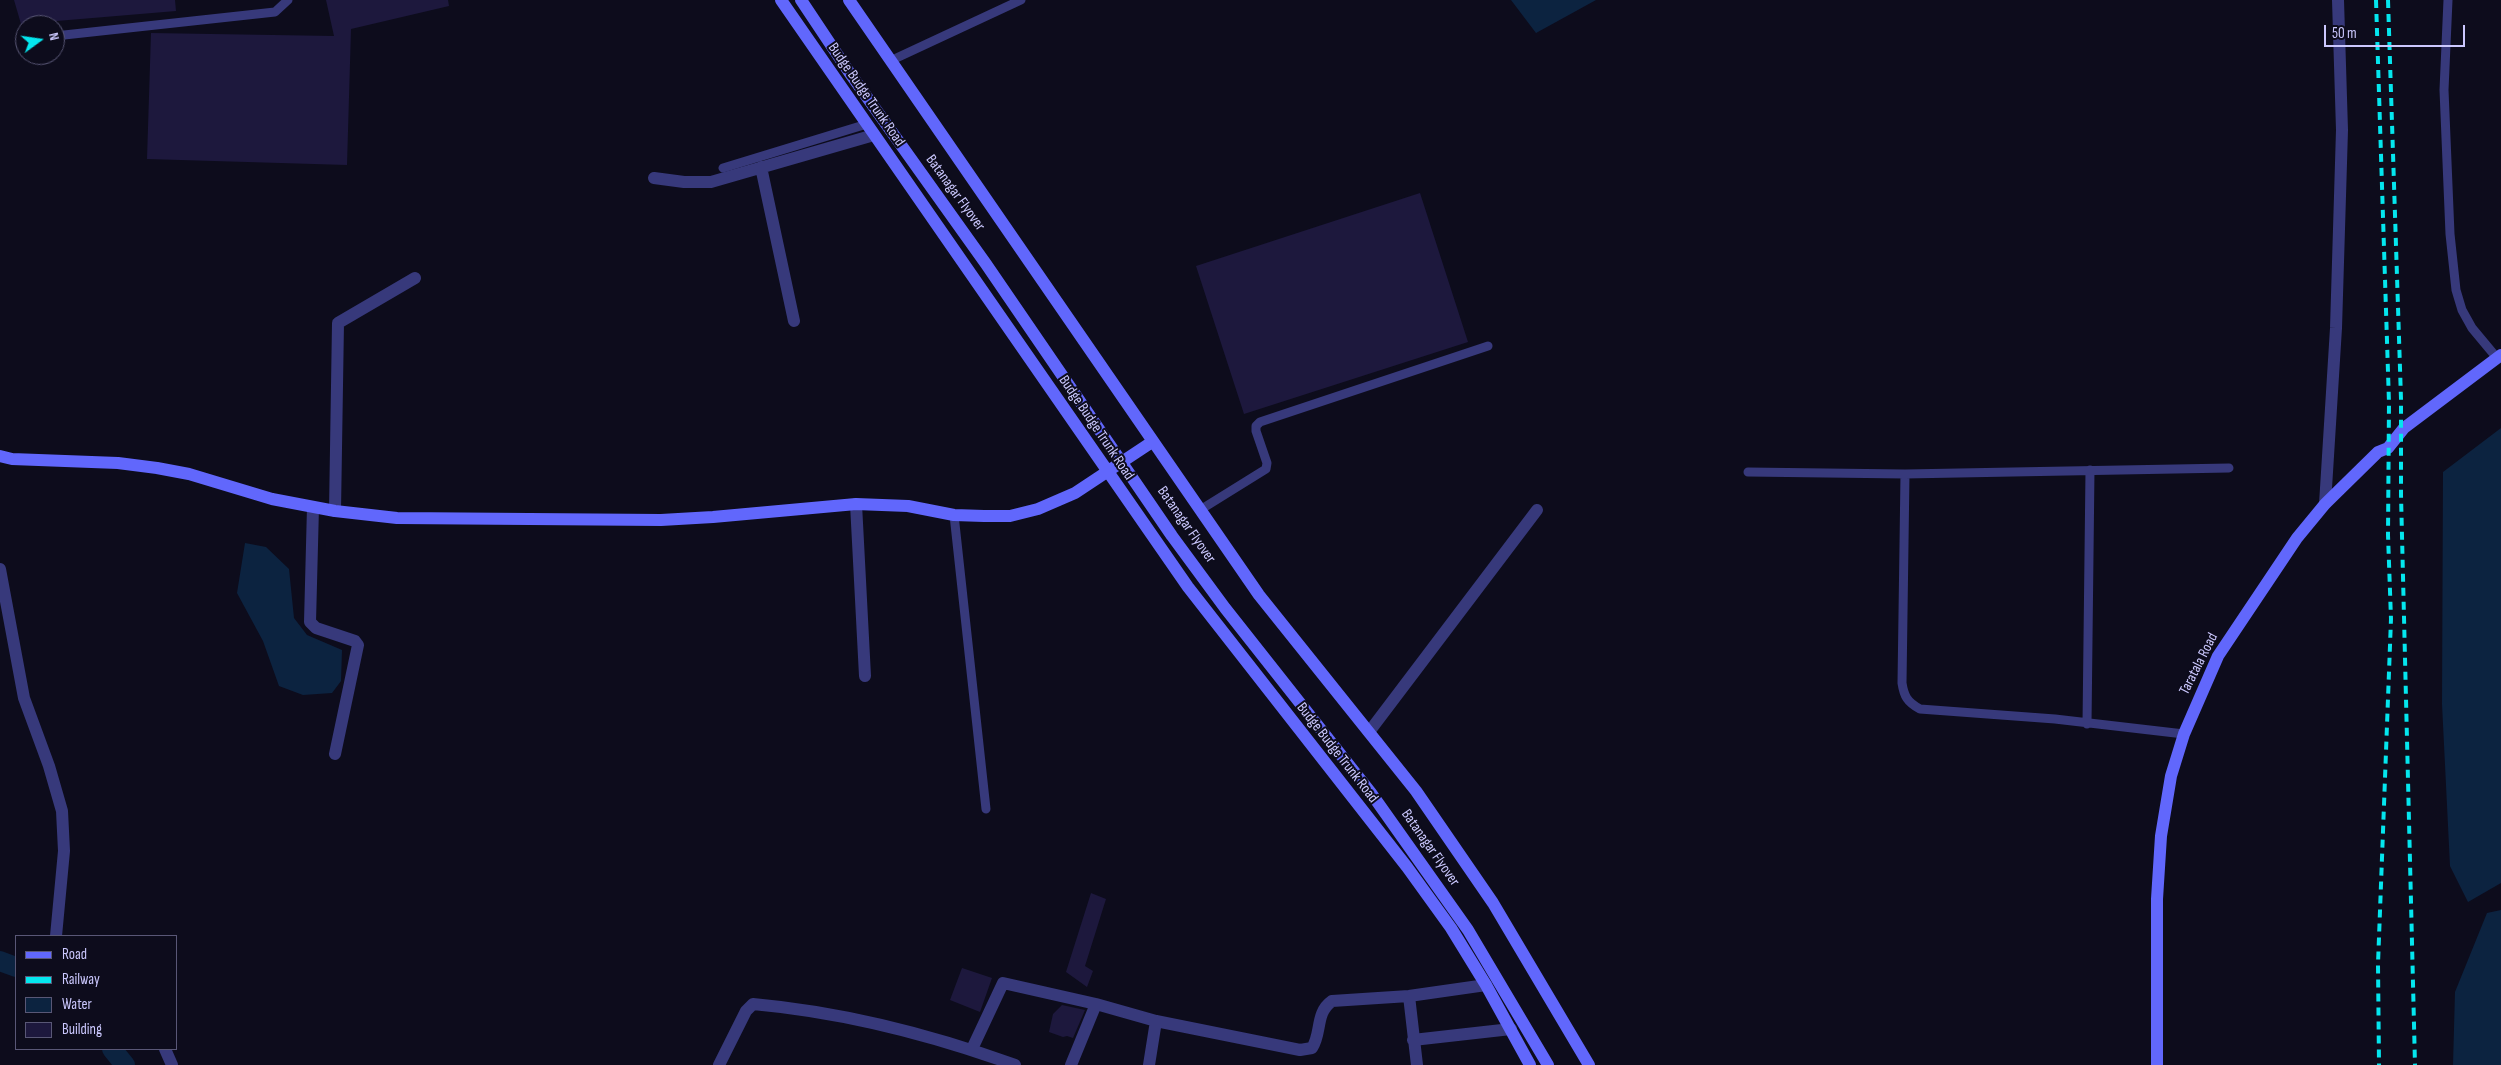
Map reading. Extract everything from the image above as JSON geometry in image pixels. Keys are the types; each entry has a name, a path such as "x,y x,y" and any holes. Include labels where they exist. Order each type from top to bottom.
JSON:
{"street":[{"name":"Budge Budge Trunk Road","path":"781,0 959,254 1107,473 1188,587 1407,867 1451,928 1486,985 1530,1065"},
{"name":"Batanagar Flyover","path":"801,0 849,72 986,264 1172,536 1225,608 1370,793 1468,930 1548,1065"},
{"path":"849,0 1152,442 1260,595 1416,791 1493,903 1589,1065"},
{"path":"2325,504 2336,328 2341,170 2338,0"},
{"path":"654,178 684,182 711,182 761,167 870,129"},
{"path":"761,167 794,322"},
{"path":"335,511 338,323 415,278"},
{"name":"Taratala Road","path":"2157,1065 2157,899 2161,836 2171,776 2184,734 2218,656 2297,538 2325,504 2378,452 2388,448 2404,428 2499,356"},
{"path":"0,456 12,459 118,463 158,468 189,474 272,499 335,511 397,518 661,520 856,504 908,506 954,515 1010,516 1038,510 1075,493 1152,442"},
{"path":"856,504 865,676"},
{"path":"314,507 310,622 316,628 355,641 358,645 335,754"},
{"path":"1369,732 1537,510"},
{"path":"0,569 24,698 49,766 62,811 64,851 56,935"},
{"path":"972,1049 1003,983 1096,1004 1156,1021 1307,1050 1312,1048 1316,1042 1321,1014 1325,1006 1332,1001 1409,996 1486,985"},
{"path":"1409,996 1417,1065"},
{"path":"718,1065 746,1011 753,1004 864,1022 972,1049 1015,1065"},
{"path":"1071,1065 1096,1004"},
{"path":"1149,1065 1156,1021"},
{"path":"1413,1040 1511,1029"},
{"path":"164,1050 172,1065"}],"lane":[{"path":"65,35 274,12 288,0"},
{"path":"890,60 1021,0"},
{"path":"2448,0 2444,90 2450,234 2456,290 2462,310 2472,328 2499,356"},
{"path":"723,168 870,129"},
{"path":"1200,510 1266,469 1267,463 1256,431 1256,426 1260,422 1488,346"},
{"path":"1748,472 1905,474 2230,468"},
{"path":"2087,724 2090,470"},
{"path":"1905,474 1902,683 1903,693 1909,703 1920,708 2184,734"},
{"path":"954,515 986,809"}],"water":[{"path":"1511,0 1596,0 1536,33"},
{"path":"2501,428 2501,883 2468,902 2450,866 2442,704 2443,472"},
{"path":"245,543 266,547 289,569 294,618 307,635 342,650 341,681 332,693 303,695 279,686 263,641 237,593"},
{"path":"2501,910 2501,1065 2453,1065 2455,992 2487,913"}],"building":[{"path":"14,0 175,0 176,11 65,20 65,15 18,15"},
{"path":"326,0 448,0 449,6 351,29 347,165 147,159 151,33 334,36"},
{"path":"1420,193 1468,342 1244,414 1196,266"},
{"path":"1091,893 1106,899 1085,966 1093,971 1087,987 1066,972"},
{"path":"962,968 992,978 980,1012 950,1000"},
{"path":"1062,1005 1085,1010 1073,1038 1049,1032 1053,1014"}],"waterway":[{"path":"0,961 15,967"},
{"path":"113,1050 125,1065"}],"railway":[{"path":"2376,0 2389,403 2388,535 2391,619 2378,964 2379,1065"},
{"path":"2388,0 2401,399 2401,495 2415,1065"}]}
